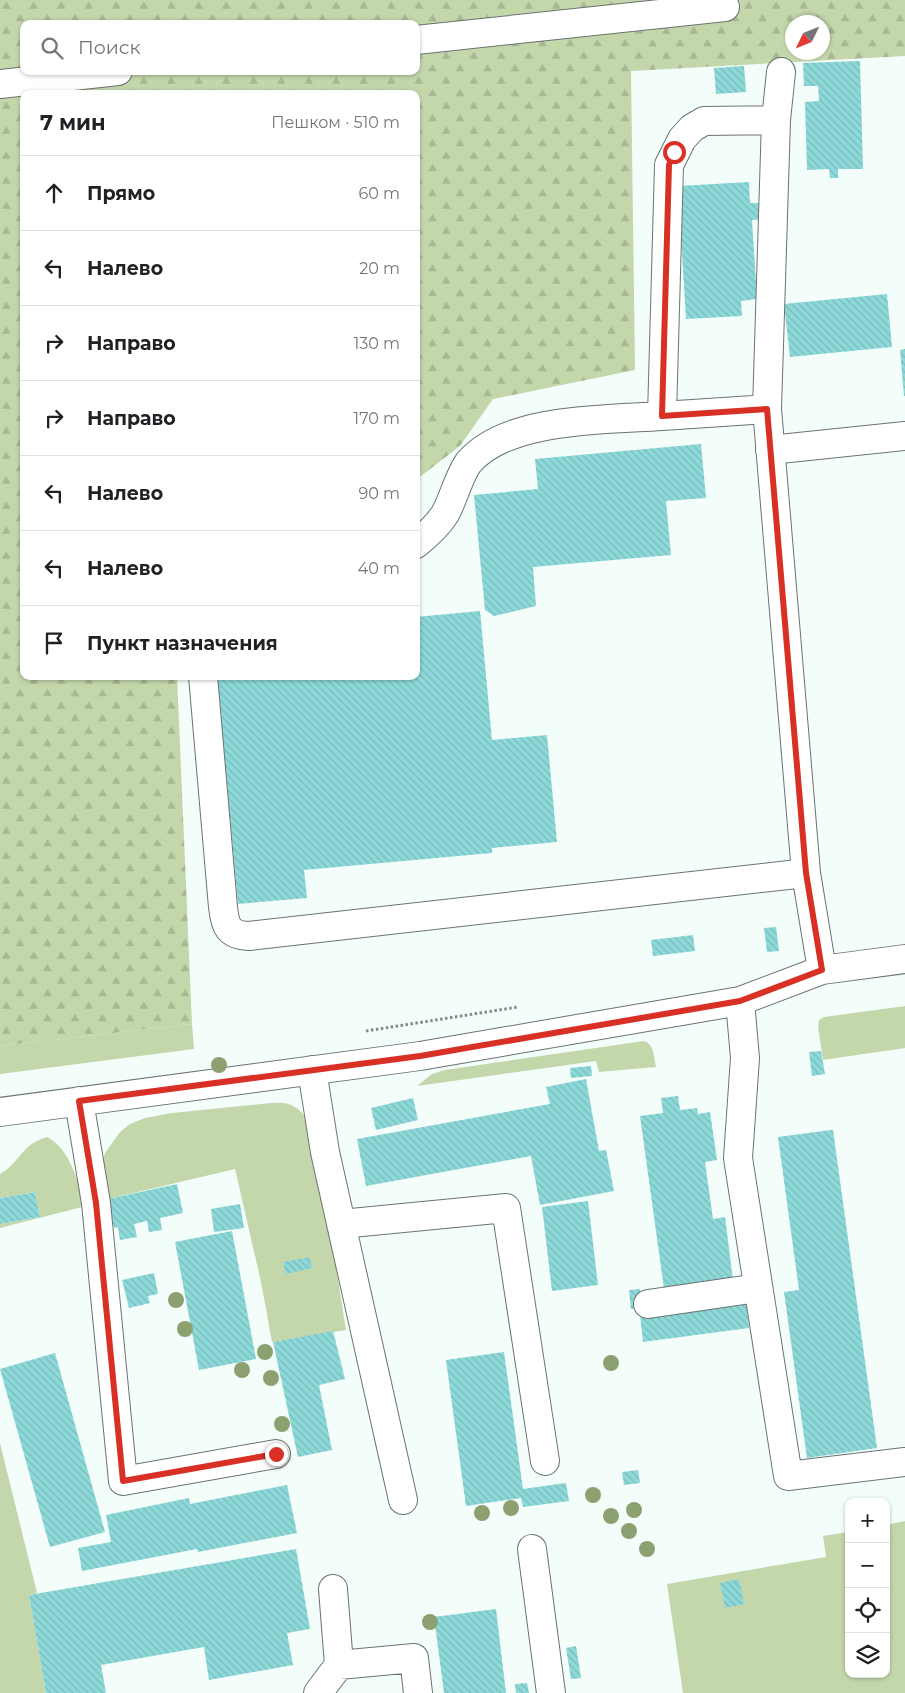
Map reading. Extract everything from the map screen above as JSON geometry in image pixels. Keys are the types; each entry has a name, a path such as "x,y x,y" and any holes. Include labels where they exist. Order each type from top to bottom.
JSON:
{"street":[{"path":"420,39 625,9 725,7"},
{"path":"781,72 776,120 767,409 806,873 822,970"},
{"path":"0,84 82,75"},
{"path":"662,416 669,165 682,139 692,128 704,121 776,120"},
{"path":"420,541 445,514 468,463 486,447 511,434 546,425 767,409"},
{"path":"770,450 905,436"},
{"path":"203,680 223,907 225,920 230,931 239,935 806,873"},
{"path":"0,1112 420,1056 740,1001 822,970 905,959"},
{"path":"740,1001 744,1058 738,1158 788,1476 905,1462"},
{"path":"312,1070 325,1152 403,1500"},
{"path":"79,1101 96,1203 123,1481 276,1454"},
{"path":"341,1224 506,1208 545,1461"},
{"path":"648,1304 758,1288"},
{"path":"532,1549 552,1693"},
{"path":"318,1693 339,1665 334,1589"},
{"path":"339,1665 414,1658 418,1693"}],"path":[{"path":"363,1032 526,1006"}],"green space":[{"path":"0,0 905,0 905,56 631,71 635,370 493,399 460,446 420,477 420,90 20,90 20,680 177,680 192,1024 0,1046"},
{"path":"905,1006 905,1048 823,1060 818,1027 819,1020 824,1017"},
{"path":"192,1024 194,1049 0,1074 0,1046"},
{"path":"644,1041 652,1048 656,1067 599,1072 596,1061 417,1086 432,1074 445,1070"},
{"path":"284,1103 295,1107 306,1118 312,1132 318,1154 346,1330 272,1342 261,1282 235,1169 108,1199 102,1163 105,1153 120,1132 130,1124 145,1118 172,1113"},
{"path":"47,1137 62,1149 68,1158 86,1206 0,1228 0,1224 40,1217 35,1192 0,1198 0,1174 7,1170 32,1144"},
{"path":"0,1443 37,1593 29,1595 46,1693 0,1693"},
{"path":"905,1521 905,1693 683,1693 667,1584 826,1557 823,1536 845,1533 845,1678 890,1678 890,1524"}],"building":[{"path":"860,61 863,169 838,169 838,178 830,178 829,169 807,170 805,102 819,101 818,86 804,86 803,63"},
{"path":"744,66 746,92 716,94 714,68"},
{"path":"749,182 750,203 763,203 764,219 752,220 757,299 741,301 742,316 686,319 678,186"},
{"path":"887,294 892,347 790,357 784,304"},
{"path":"905,349 905,396 904,396 900,350"},
{"path":"701,444 706,498 666,501 671,555 533,567 536,606 494,616 485,610 474,495 538,489 535,459"},
{"path":"480,611 492,740 547,735 557,842 492,848 492,853 304,870 307,898 238,904 217,680 420,680 420,617"},
{"path":"776,927 779,951 767,952 764,928"},
{"path":"693,935 695,951 653,956 651,940"},
{"path":"821,1051 825,1074 812,1076 809,1052"},
{"path":"591,1066 592,1076 571,1078 570,1068"},
{"path":"586,1079 599,1151 606,1150 614,1191 540,1205 531,1156 366,1186 357,1139 550,1104 546,1087"},
{"path":"678,1096 680,1110 697,1108 698,1114 710,1112 717,1160 705,1162 713,1219 725,1217 733,1280 664,1289 640,1116 663,1113 661,1098"},
{"path":"413,1098 418,1120 376,1130 371,1108"},
{"path":"833,1130 877,1448 807,1458 784,1292 799,1290 778,1137"},
{"path":"177,1184 183,1213 160,1218 162,1230 149,1232 147,1221 134,1224 137,1237 120,1240 118,1227 114,1228 108,1199"},
{"path":"35,1192 40,1217 0,1224 0,1198"},
{"path":"588,1201 598,1285 552,1291 542,1207"},
{"path":"240,1204 244,1228 214,1232 211,1209"},
{"path":"232,1231 256,1359 199,1370 175,1242"},
{"path":"310,1257 312,1268 286,1274 283,1262"},
{"path":"154,1273 158,1294 148,1296 150,1303 129,1308 122,1280"},
{"path":"640,1289 642,1308 631,1309 629,1290"},
{"path":"746,1301 749,1328 643,1342 640,1315"},
{"path":"333,1331 345,1379 319,1385 332,1450 298,1457 273,1342"},
{"path":"504,1352 523,1489 566,1483 569,1501 523,1507 521,1498 466,1506 446,1360"},
{"path":"55,1353 105,1532 50,1547 0,1369"},
{"path":"638,1470 640,1483 624,1485 622,1472"},
{"path":"287,1485 297,1533 198,1552 197,1549 82,1571 78,1548 111,1542 106,1515 189,1498 190,1504"},
{"path":"296,1549 310,1629 287,1633 293,1665 209,1680 204,1647 101,1665 106,1693 46,1693 29,1595"},
{"path":"739,1579 744,1604 725,1608 720,1583"},
{"path":"496,1609 506,1693 444,1693 434,1617"},
{"path":"576,1646 581,1678 571,1679 566,1648"},
{"path":"527,1683 529,1693 516,1693 515,1684"}],"route":[{"path":"276,1454 123,1481 96,1203 79,1101 420,1056 740,1001 822,970 806,873 767,409 662,416 669,165 674,152"}]}
